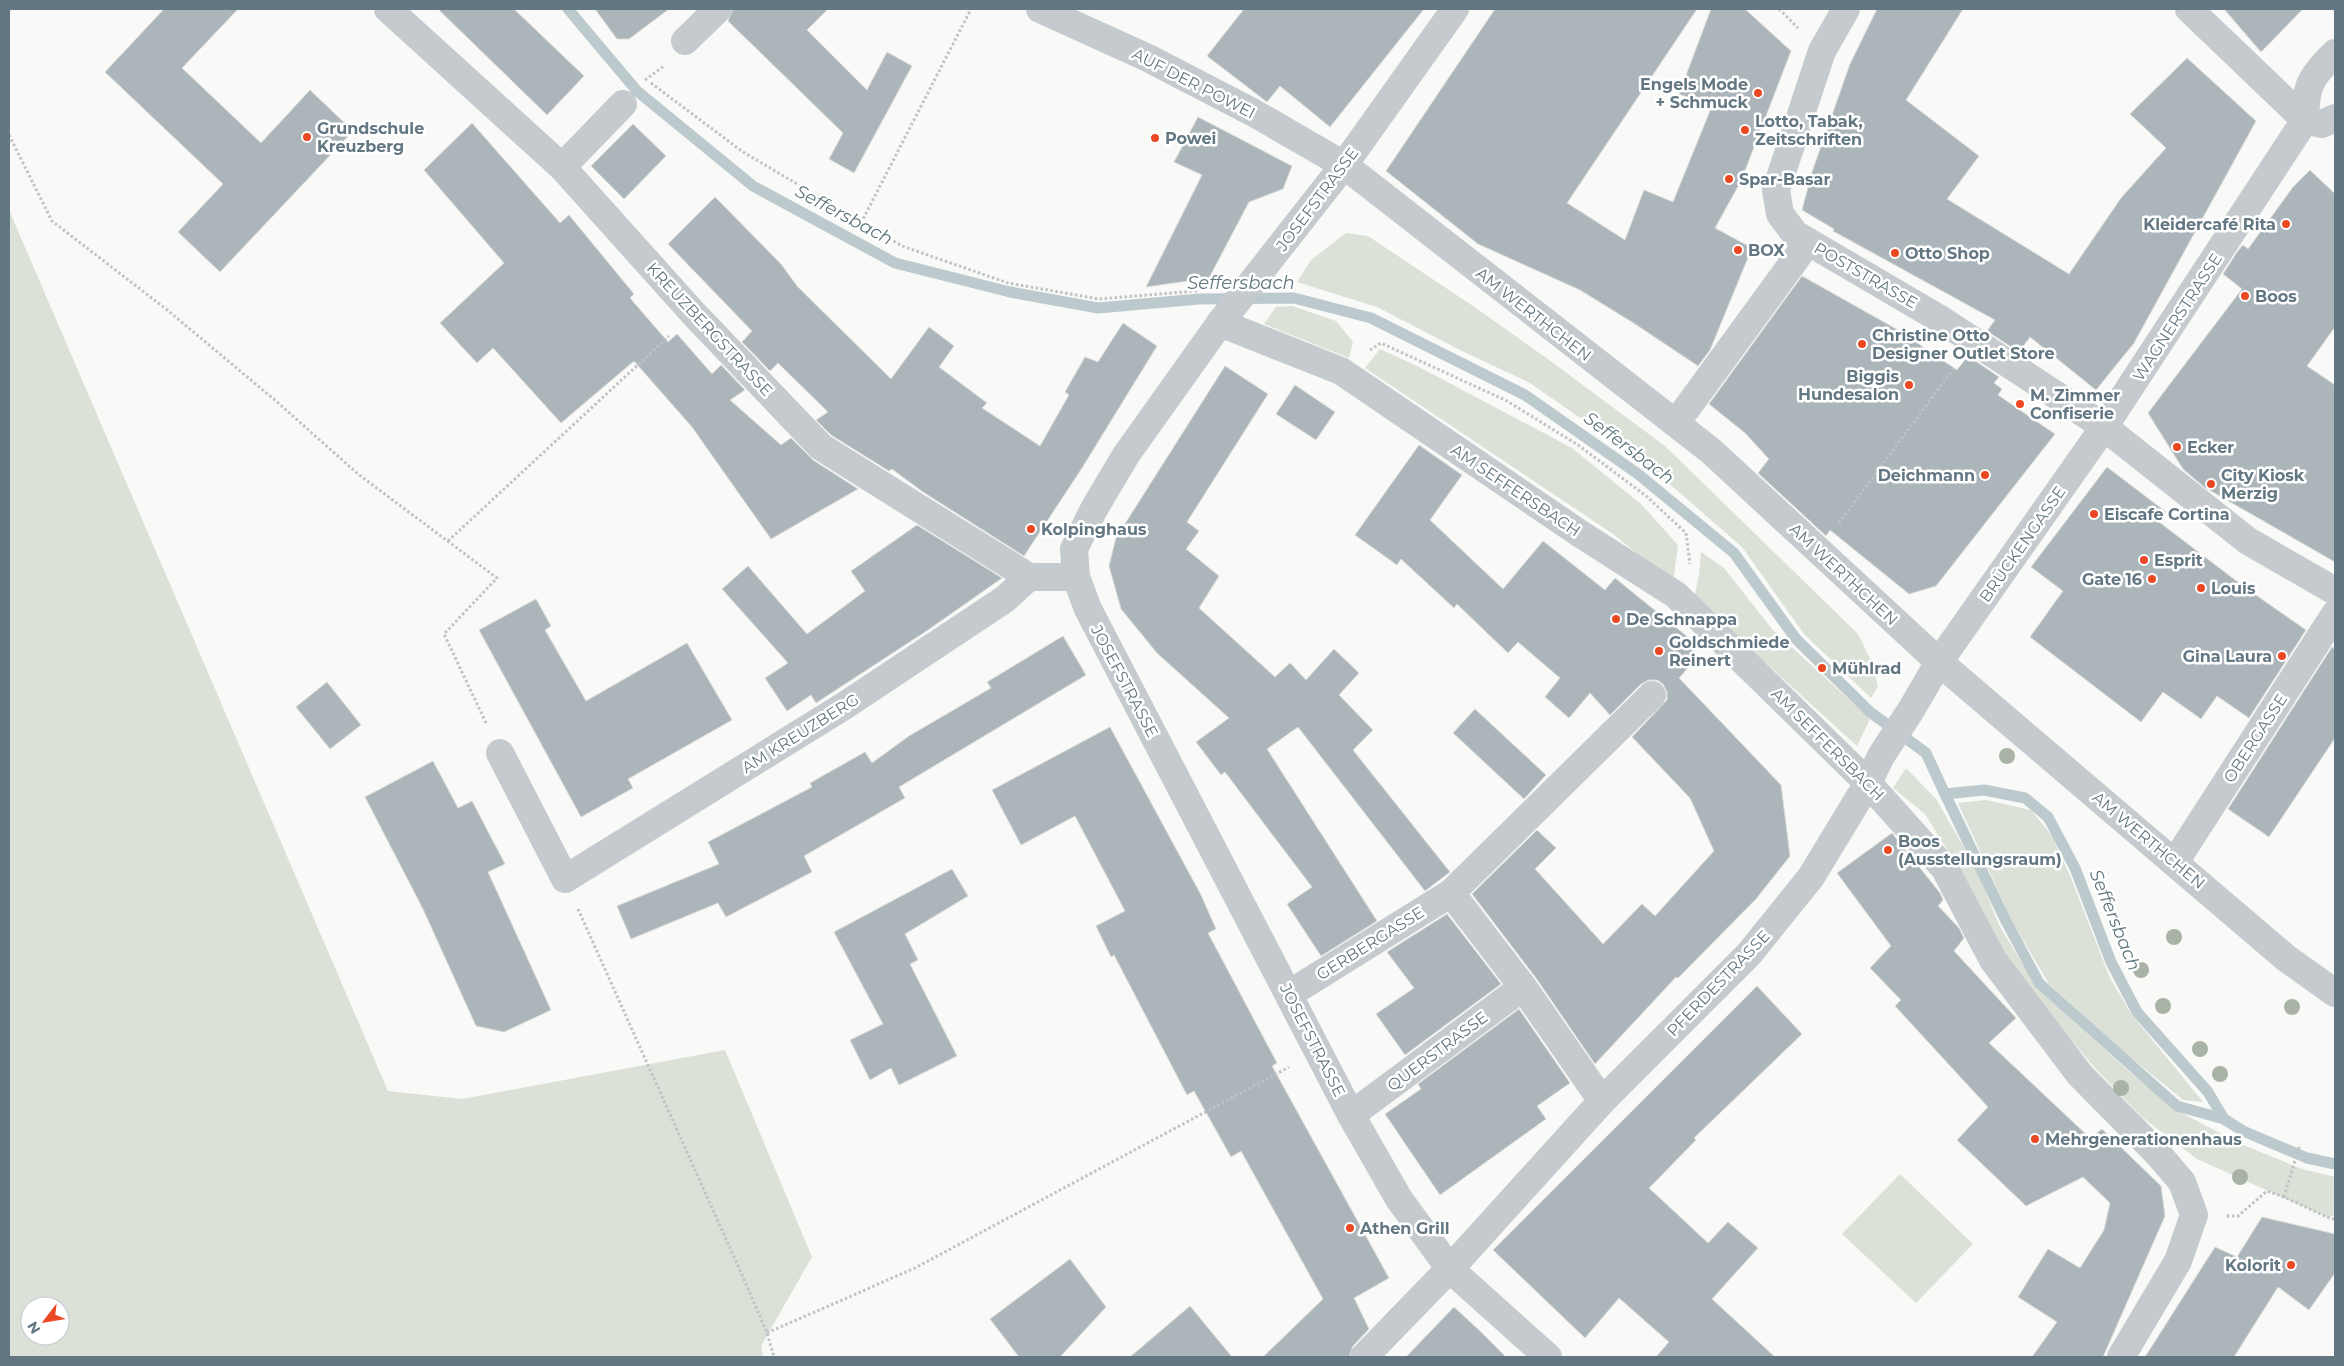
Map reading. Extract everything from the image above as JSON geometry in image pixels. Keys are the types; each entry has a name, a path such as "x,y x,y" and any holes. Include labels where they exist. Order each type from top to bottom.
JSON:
{"street":[{"name":"KREUZBERGSTRASSE","path":"388,9 562,167 694,314 820,447 1028,577"},
{"path":"686,41 718,9"},
{"name":"AUF DER POWEI","path":"1040,9 1148,58 1254,113 1344,165"},
{"name":"JOSEFSTRASSE","path":"1455,9 1344,165 1227,315 1126,455 1094,509 1074,549 1076,577 1088,609 1351,1115 1398,1199 1454,1264 1548,1357"},
{"name":"POSTSTRASSE","path":"1846,9 1822,51 1776,190 1780,214 1795,234 1974,341 2104,427 2248,541 2335,591"},
{"path":"2189,9 2305,120 2322,124 2335,118"},
{"path":"2305,120 2306,95 2314,74 2335,53"},
{"path":"562,167 622,104"},
{"name":"WAGNERSTRASSE","path":"2104,427 2305,120"},
{"name":"AM WERTHCHEN","path":"1344,165 1711,450 1939,662 2286,958 2335,993"},
{"path":"1676,423 1808,242"},
{"name":"AM SEFFERSBACH","path":"1227,315 1341,371 1579,533 1676,595 1868,783 1945,869 1994,960 2080,1075 2159,1155 2182,1182 2194,1216"},
{"name":"BRÜCKENGASSE","path":"1939,662 2104,427"},
{"path":"1028,577 1076,577"},
{"name":"AM KREUZBERG","path":"564,879 844,706 1005,599 1028,577"},
{"name":"OBERGASSE","path":"2175,862 2335,614"},
{"name":"PFERDESTRASSE","path":"1364,1357 1454,1264 1602,1101 1749,954 1812,877 1868,783 1881,756 1939,662"},
{"name":"GERBERGASSE","path":"1289,994 1451,893 1652,695"},
{"path":"500,753 564,879"},
{"path":"1451,893 1523,986 1602,1101"},
{"name":"QUERSTRASSE","path":"1351,1115 1523,986"},
{"path":"2121,1357 2178,1261 2194,1216"}],"path":[{"path":"861,223 971,9"},
{"path":"646,80 743,152 902,246 1008,283 1090,298 1099,299 1196,291 1214,284"},
{"path":"9,135 52,221 166,309 276,401 358,474 496,578 444,634 500,753"},
{"path":"448,541 694,314"},
{"path":"1818,550 1974,341"},
{"path":"1341,371 1381,343 1507,401 1578,445 1645,495 1686,533 1691,562 1676,595"},
{"path":"564,879 767,1333 774,1357"},
{"path":"767,1333 915,1268 1318,1051"},
{"path":"2284,1196 2300,1144"},
{"path":"2194,1216 2238,1216 2267,1192 2284,1196 2329,1218 2335,1219"}],"shaded area":[{"path":"9,210 388,1091 462,1099 725,1050 812,1257 761,1346 763,1357 9,1357"},
{"path":"1346,233 1368,236 1473,306 1665,446 1858,634 1872,663 1878,686 1871,698 1804,634 1742,547 1649,466 1530,383 1462,351 1377,307 1297,282 1311,260"},
{"path":"1292,306 1336,321 1353,342 1349,358 1264,324 1276,307"},
{"path":"1380,349 1421,368 1572,448 1642,505 1678,545 1673,583 1613,534 1365,368"},
{"path":"1701,552 1724,568 1772,629 1870,719 1857,746 1694,598"},
{"path":"1906,768 1936,799 1976,868 1999,925 2037,988 2125,1068 2178,1111 2241,1144 2302,1169 2335,1177 2335,1214 2329,1218 2197,1159 2142,1117 2094,1067 2030,991 1990,933 1962,874 1925,814 1893,788"},
{"path":"1986,800 2031,810 2052,836 2071,878 2110,978 2132,1015 2203,1102 2183,1100 2122,1050 2049,984 2012,921 1958,803"},
{"path":"1900,1174 1973,1244 1916,1303 1842,1234"}],"building":[{"name":"Grundschule Kreuzberg","path":"164,9 238,9 182,68 261,143 310,90 353,131 220,272 178,232 223,184 105,72"},
{"path":"438,9 514,9 584,76 547,115"},
{"path":"595,9 669,9 629,39 617,39"},
{"path":"733,9 828,9 807,30 867,90 887,52 912,66 854,173 829,159 843,133 728,21"},
{"path":"1244,9 1424,9 1330,127 1280,86 1267,102 1207,56"},
{"path":"1495,9 1697,9 1567,203 1625,240 1644,190 1673,202 1712,106 1679,94 1711,9 1745,9 1791,51 1741,181 1715,228 1752,248 1710,350 1698,366 1580,290 1478,244 1386,171"},
{"path":"1877,9 1963,9 1906,100 1979,156 1947,199 2069,274 2121,198 2166,148 2130,114 2187,58 2256,121 2134,343 2096,390 2030,337 2019,352 1987,331 1995,320 1833,231 1834,229 1802,210 1812,172 1850,64"},
{"path":"2224,9 2303,9 2261,52"},
{"path":"1198,117 1292,166 1283,189 1249,202 1209,278 1146,287 1202,175 1174,162"},
{"path":"472,123 560,223 569,215 634,294 630,298 668,342 677,334 712,374 721,365 745,390 730,400 781,445 791,438 813,460 858,489 771,539 692,427 634,361 561,423 493,348 477,363 440,323 504,263 424,170"},
{"path":"633,124 666,156 624,199 591,166"},
{"path":"2310,170 2335,194 2335,327 2307,366 2335,385 2335,562 2204,487 2183,469 2148,413 2242,289 2223,274 2237,252 2243,245 2248,249 2293,187"},
{"path":"715,197 781,264 797,286 891,379 929,327 954,346 939,367 987,403 982,408 1040,446 1069,395 1065,392 1085,357 1098,362 1123,323 1157,346 1082,468 1024,556 923,492 892,469 889,471 831,435 816,420 828,412 778,363 770,371 742,342 752,331 668,244"},
{"path":"1802,276 1898,330 1957,370 1968,356 1999,377 1994,383 2002,389 1998,395 2055,434 1936,586 1909,594 1830,530 1826,536 1758,473 1769,459 1745,433 1709,404"},
{"path":"1225,366 1268,394 1187,522 1199,531 1186,549 1219,576 1199,608 1275,677 1290,663 1306,680 1334,649 1359,673 1339,695 1373,730 1353,750 1450,872 1425,891 1298,727 1267,749 1377,921 1321,956 1287,904 1312,887 1225,772 1221,775 1196,742 1229,718 1157,653 1121,609 1109,566 1116,538"},
{"path":"1295,385 1335,412 1316,440 1276,414"},
{"path":"1419,445 1462,475 1430,520 1503,589 1543,541 1605,590 1615,578 1699,646 1688,657 1693,662 1679,678 1781,785 1790,856 1756,899 1678,978 1676,977 1595,1064 1536,978 1472,894 1537,830 1556,848 1535,869 1603,944 1642,904 1655,916 1714,851 1690,798 1632,737 1667,700 1667,692 1663,684 1657,680 1649,680 1641,684 1610,715 1590,693 1569,718 1545,697 1560,678 1518,642 1508,653 1457,604 1454,608 1401,559 1397,565 1355,535"},
{"path":"2107,467 2166,512 2159,522 2243,586 2306,630 2249,718 2217,696 2201,719 2163,692 2141,722 2030,637 2063,591 2031,567"},
{"path":"917,525 1002,578 928,630 816,703 811,695 787,711 765,678 788,663 722,589 748,566 807,634 865,591 851,571"},
{"path":"536,599 551,626 545,630 586,701 687,643 732,720 628,779 633,788 581,817 479,630"},
{"path":"1063,636 1086,675 899,787 905,798 804,856 812,872 726,917 718,903 631,939 617,906 719,864 708,842 812,787 810,783 865,752 872,763 909,736 991,688 987,682"},
{"path":"2332,647 2335,649 2335,738 2269,837 2228,809"},
{"path":"327,682 361,725 330,749 296,707"},
{"path":"1475,709 1546,775 1524,799 1453,733"},
{"path":"1110,727 1201,895 1216,929 1208,933 1277,1063 1272,1066 1389,1278 1354,1298 1369,1329 1353,1346 1349,1357 1263,1357 1323,1299 1241,1151 1231,1157 1194,1091 1187,1095 1114,955 1111,957 1096,926 1125,911 1075,816 1021,845 992,790"},
{"path":"433,761 458,808 472,801 505,864 488,872 551,1010 504,1032 476,1026 423,909 365,797"},
{"path":"1892,833 1940,893 1943,900 1938,906 1959,928 1964,938 1954,951 2016,1018 1989,1043 2090,1138 2102,1129 2161,1186 2165,1216 2103,1357 2032,1357 2057,1322 2018,1297 2048,1249 2080,1268 2104,1230 2110,1203 2083,1177 2026,1206 1957,1140 1988,1107 1895,1006 1901,1000 1870,968 1891,946 1837,873"},
{"path":"952,869 968,896 905,934 918,960 910,964 957,1056 899,1085 891,1068 870,1080 850,1040 883,1024 834,932"},
{"path":"1447,914 1501,984 1405,1055 1376,1014 1414,988 1387,952"},
{"path":"1757,986 1802,1034 1694,1138 1696,1140 1649,1188 1708,1243 1728,1222 1758,1248 1712,1299 1775,1357 1656,1357 1669,1342 1619,1298 1585,1338 1493,1250"},
{"path":"1519,1009 1570,1083 1537,1106 1546,1119 1440,1195 1385,1114 1421,1089 1418,1084"},
{"path":"2262,1217 2335,1234 2335,1273 2309,1310 2278,1287 2234,1357 2145,1357 2215,1247 2237,1257"},
{"path":"1070,1259 1106,1307 1060,1357 1019,1357 990,1319"},
{"path":"1190,1306 1232,1357 1130,1357"},
{"path":"1454,1307 1481,1332 1506,1357 1406,1357"}],"waterway":[{"name":"Seffersbach","path":"568,9 637,91 753,186 895,263 1010,292 1098,308 1199,299 1294,298 1371,318 1525,395 1638,474 1734,553 1796,639 1870,712 1926,753 1945,794 1984,790 2025,798 2048,817 2075,868 2111,962 2137,1012 2208,1092 2224,1119 2243,1131 2307,1158 2335,1164"},
{"name":"Seffersbach","path":"1945,794 2006,921 2039,983 2177,1106 2224,1119"}],"place":[{"name":"Engels Mode + Schmuck","path":"1758,93"},
{"name":"Lotto, Tabak, Zeitschriften","path":"1745,130"},
{"name":"Grundschule Kreuzberg","path":"307,137"},
{"name":"Powei","path":"1155,138"},
{"name":"Spar-Basar","path":"1729,179"},
{"name":"Kleidercafé Rita","path":"2286,224"},
{"name":"BOX","path":"1738,250"},
{"name":"Otto Shop","path":"1895,253"},
{"name":"Boos","path":"2245,296"},
{"name":"Christine Otto Designer Outlet Store","path":"1862,344"},
{"name":"Biggis Hundesalon","path":"1909,385"},
{"name":"M. Zimmer Confiserie","path":"2020,404"},
{"name":"Ecker","path":"2177,447"},
{"name":"Deichmann","path":"1985,475"},
{"name":"City Kiosk Merzig","path":"2211,484"},
{"name":"Eiscafe Cortina","path":"2094,514"},
{"name":"Kolpinghaus","path":"1031,529"},
{"name":"Esprit","path":"2144,560"},
{"name":"Gate 16","path":"2152,579"},
{"name":"Louis","path":"2201,588"},
{"name":"De Schnappa","path":"1616,619"},
{"name":"Goldschmiede Reinert","path":"1659,651"},
{"name":"Gina Laura","path":"2282,656"},
{"name":"Mühlrad","path":"1822,668"},
{"name":"Boos (Ausstellungsraum)","path":"1888,850"},
{"name":"Mehrgenerationenhaus","path":"2035,1139"},
{"name":"Athen Grill","path":"1350,1228"},
{"name":"Kolorit","path":"2291,1265"}]}
